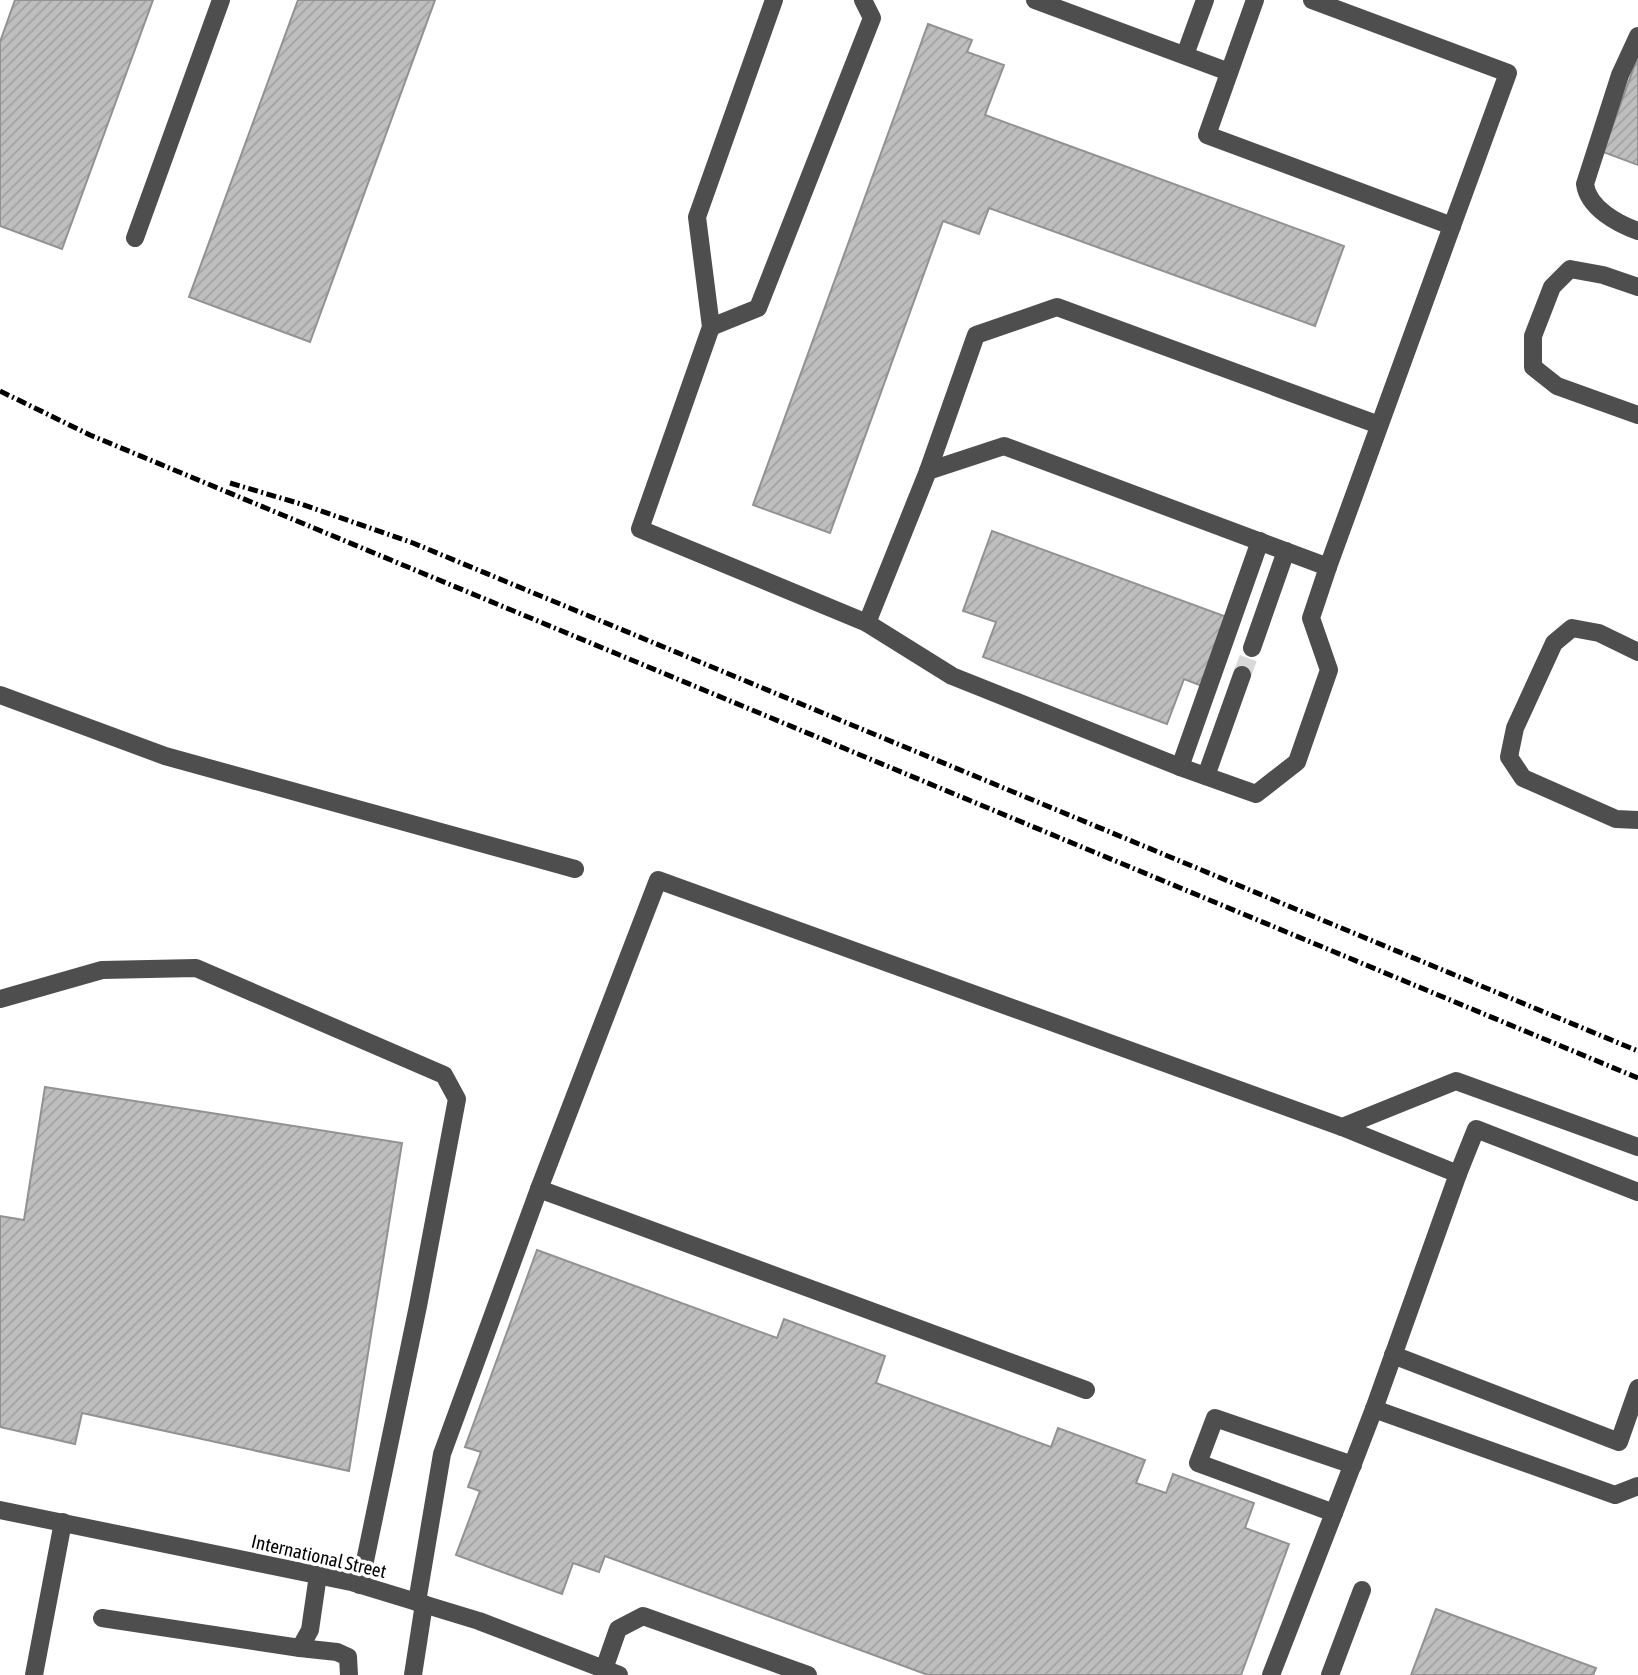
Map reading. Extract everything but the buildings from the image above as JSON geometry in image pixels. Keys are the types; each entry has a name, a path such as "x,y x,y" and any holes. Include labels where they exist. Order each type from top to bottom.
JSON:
{"street":[{"path":"135,238 221,0"},
{"path":"774,0 697,217 711,327 640,529 867,623 952,676 1180,767 1256,794 1297,762 1329,670 1311,618 1508,73 1312,0"},
{"path":"711,327 758,308 872,18 863,0"},
{"path":"1035,0 1230,72"},
{"path":"1185,55 1205,0"},
{"path":"1255,0 1207,135 1452,226"},
{"path":"1638,36 1620,75 1585,184 1592,201 1605,214 1623,226 1638,231"},
{"path":"1638,287 1603,275 1570,269 1552,287 1533,336 1534,367 1557,386 1638,415"},
{"path":"867,623 928,471 976,335 1057,307 1380,425"},
{"path":"928,471 1004,446 1328,567"},
{"path":"1180,767 1260,541"},
{"path":"1252,648 1286,551"},
{"path":"1638,652 1599,633 1572,628 1554,643 1515,728 1509,757 1523,778 1616,819 1638,820"},
{"path":"1206,776 1242,675"},
{"path":"0,695 165,756 575,869"},
{"path":"413,1675 420,1603 442,1454 539,1189 658,880 1342,1126 1458,1174"},
{"path":"0,999 102,970 196,968 444,1075 457,1100 418,1306 360,1585"},
{"path":"1342,1126 1456,1081 1638,1147"},
{"path":"1271,1675 1353,1465 1476,1129 1638,1192"},
{"path":"539,1189 1086,1390"},
{"path":"1394,1355 1619,1442 1637,1394"},
{"path":"1374,1409 1615,1495 1638,1486"},
{"path":"1334,1513 1198,1463 1214,1418 1353,1465"},
{"name":"International Street","path":"0,1510 360,1585 479,1621 611,1672"},
{"path":"34,1675 63,1522"},
{"path":"300,1647 310,1630 318,1575"},
{"path":"1330,1675 1362,1590"},
{"path":"611,1672 618,1629 643,1616 808,1675"},
{"path":"102,1618 337,1652 348,1657 349,1675"}],"tunnel":[{"path":"1242,675 1252,648"}],"railway":[{"path":"0,391 90,435 1638,1078"},
{"path":"230,483 301,504 413,543 1638,1051"}]}
